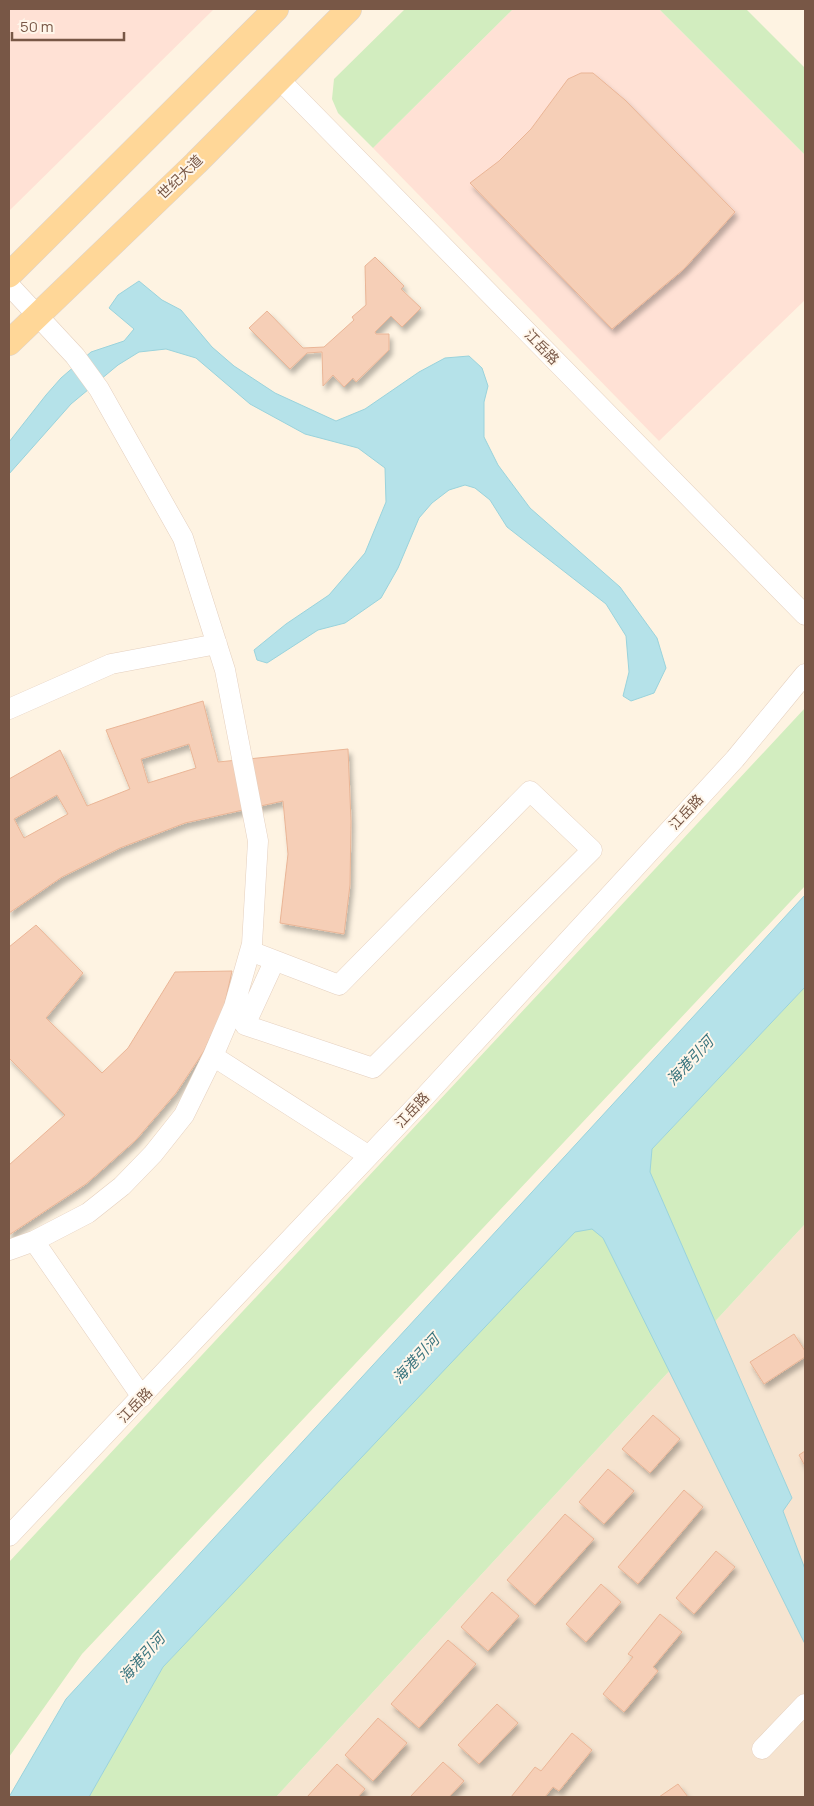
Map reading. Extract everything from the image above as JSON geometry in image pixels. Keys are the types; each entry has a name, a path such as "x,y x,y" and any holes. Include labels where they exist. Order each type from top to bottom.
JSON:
{"main road":[{"path":"9,276 276,9"},
{"name":"世纪大道","path":"9,343 196,162 349,9"}],"street":[{"name":"江岳路","path":"278,78 805,615"},
{"path":"9,285 76,356 99,389 183,538 225,670 258,842 250,952 234,1007 213,1056 184,1115 152,1154 122,1186 88,1213 34,1241 9,1250"},
{"path":"9,709 112,664 217,644"},
{"name":"江岳路","path":"9,1536 369,1156 735,759 805,674"},
{"path":"250,952 339,985 530,791 592,850 373,1068 245,1025 274,962"},
{"path":"213,1056 369,1156"},
{"path":"34,1241 142,1397"},
{"path":"762,1749 805,1704"}],"shaded area":[{"path":"9,9 214,9 9,211"},
{"path":"513,9 659,9 805,155 805,300 659,441 373,148"},
{"path":"805,1224 805,1797 276,1797"}],"green space":[{"path":"405,9 513,9 373,148 338,113 332,99 334,79"},
{"path":"659,9 746,9 805,68 805,155"},
{"path":"805,708 805,886 82,1654 9,1757 9,1562"},
{"path":"805,987 805,1224 276,1797 89,1797 163,1667"}],"water":[{"path":"139,281 162,300 181,310 212,347 234,366 275,393 336,421 365,409 419,372 445,358 469,356 482,368 488,386 484,402 484,437 498,465 530,508 620,587 657,638 666,668 654,693 631,701 623,696 629,672 626,636 606,604 507,527 490,500 475,488 465,485 449,490 432,503 419,518 398,568 381,598 345,623 318,630 267,663 257,660 254,650 286,624 329,595 365,553 386,502 385,468 358,448 305,434 250,404 196,358 166,349 139,352 118,365 71,404 9,474 9,442 46,395 61,378 91,352 124,341 134,329 109,308 118,295"},
{"name":"海港引河","path":"805,895 805,987 652,1149 650,1172 792,1498 783,1511 805,1569 805,1644 603,1238 592,1229 575,1232 163,1667 89,1797 9,1797 66,1699"}],"building":[{"path":"581,73 593,73 625,100 735,212 684,269 612,329 470,183 499,161 531,129 568,79"},
{"path":"375,257 404,286 401,289 421,308 402,327 391,316 375,332 376,334 389,334 389,350 356,382 353,378 344,387 333,375 323,386 322,352 307,353 290,369 249,328 267,311 303,348 324,347 354,320 352,317 366,305 365,266"},
{"path":"203,701 218,762 348,749 351,821 350,885 344,934 280,923 288,854 283,801 185,823 120,848 62,877 9,913 9,779 60,750 87,806 130,789 106,730","holes":["189,744 196,768 148,783 141,759","57,795 68,814 24,838 14,819"]},
{"path":"36,925 83,973 46,1018 102,1073 128,1048 175,972 232,971 224,1007 204,1051 176,1093 136,1140 86,1184 9,1235 9,1165 65,1115 9,1058 9,947"},
{"path":"794,1334 805,1351 805,1357 764,1384 750,1362"},
{"path":"653,1415 680,1439 650,1473 622,1449"},
{"path":"805,1451 805,1466 799,1455"},
{"path":"608,1469 634,1491 604,1524 579,1502"},
{"path":"684,1490 703,1507 638,1584 618,1567"},
{"path":"565,1514 594,1539 535,1605 507,1580"},
{"path":"716,1551 735,1567 694,1614 676,1598"},
{"path":"601,1584 621,1602 586,1642 566,1624"},
{"path":"492,1592 519,1616 488,1651 461,1627"},
{"path":"660,1614 682,1632 653,1667 658,1671 624,1712 603,1694 633,1657 628,1654"},
{"path":"448,1640 476,1664 419,1728 391,1704"},
{"path":"497,1704 518,1723 479,1764 458,1745"},
{"path":"378,1718 407,1743 373,1781 345,1755"},
{"path":"572,1733 592,1750 559,1791 553,1787 545,1797 511,1797 535,1767 541,1771"},
{"path":"443,1762 464,1781 449,1797 410,1797"},
{"path":"337,1764 365,1789 358,1797 307,1797"},
{"path":"678,1784 688,1797 659,1797"}]}
